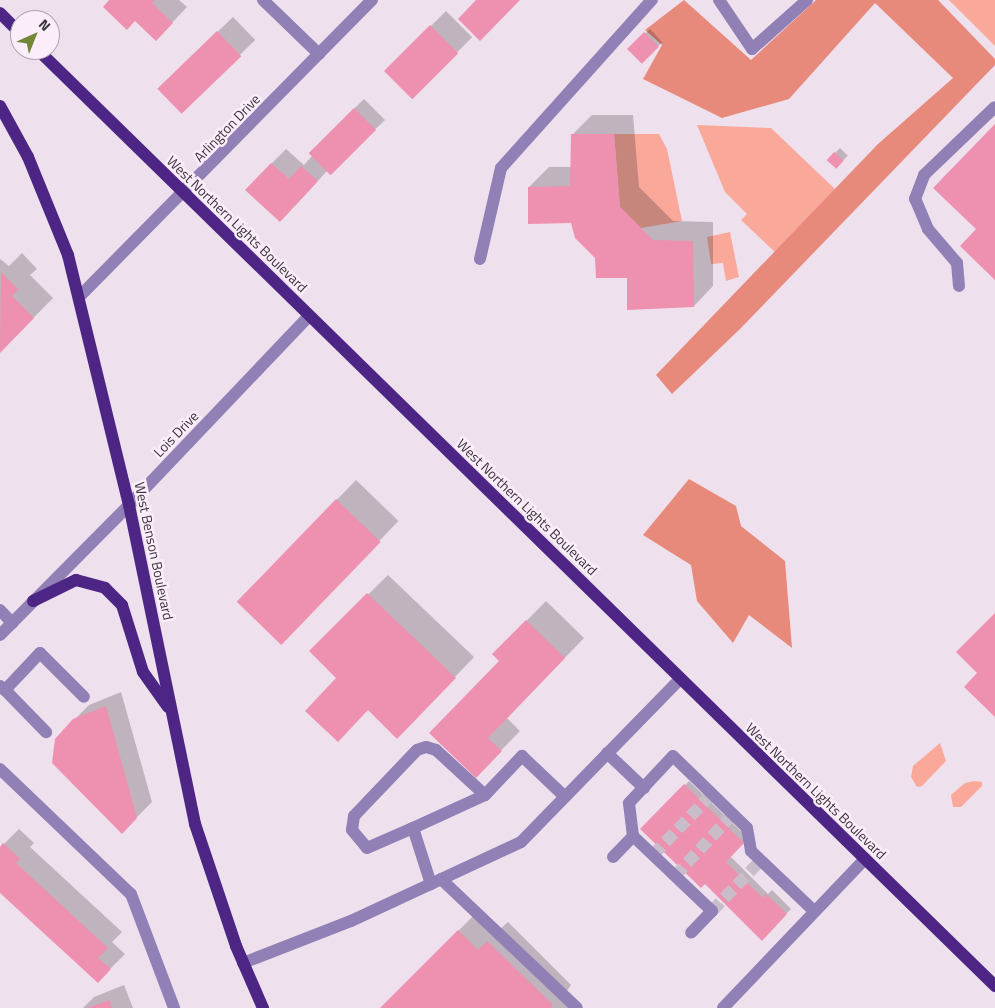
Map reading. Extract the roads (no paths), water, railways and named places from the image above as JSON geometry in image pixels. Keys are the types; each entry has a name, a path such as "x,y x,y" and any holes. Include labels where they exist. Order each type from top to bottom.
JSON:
{"main road":[{"path":"0,13 10,23"},
{"name":"West Northern Lights Boulevard","path":"48,60 995,986"},
{"name":"West Benson Boulevard","path":"0,106 52,212 80,296 129,505 195,824 213,882 243,963 263,1008"},
{"path":"33,601 76,580 105,588 122,605 143,672 171,711"}],"street":[{"path":"263,0 320,54"},
{"name":"Arlington Drive","path":"80,296 184,193 372,0"},
{"path":"480,259 501,168 652,0"},
{"path":"719,0 752,49 807,0"},
{"path":"958,286 958,263 928,229 915,200 924,175 995,107"},
{"name":"Lois Drive","path":"0,635 129,505 309,316"},
{"path":"0,610 12,622"},
{"path":"46,732 2,688 40,653 84,697"},
{"path":"243,963 351,921 521,842 680,678"},
{"path":"485,795 436,750 426,747 417,750 354,816 352,830 367,848 413,828 485,795 522,756 565,797"},
{"path":"608,753 644,788"},
{"path":"691,933 712,911 633,836 629,803 673,756 748,828 751,851 814,912"},
{"path":"0,769 131,894 174,1008"},
{"path":"413,828 436,881 577,1008"},
{"path":"613,857 633,836"},
{"path":"723,1008 865,859"}],"tunnel":[{"path":"653,855 712,794"},
{"path":"675,876 733,814"},
{"path":"712,911 761,860"}]}
